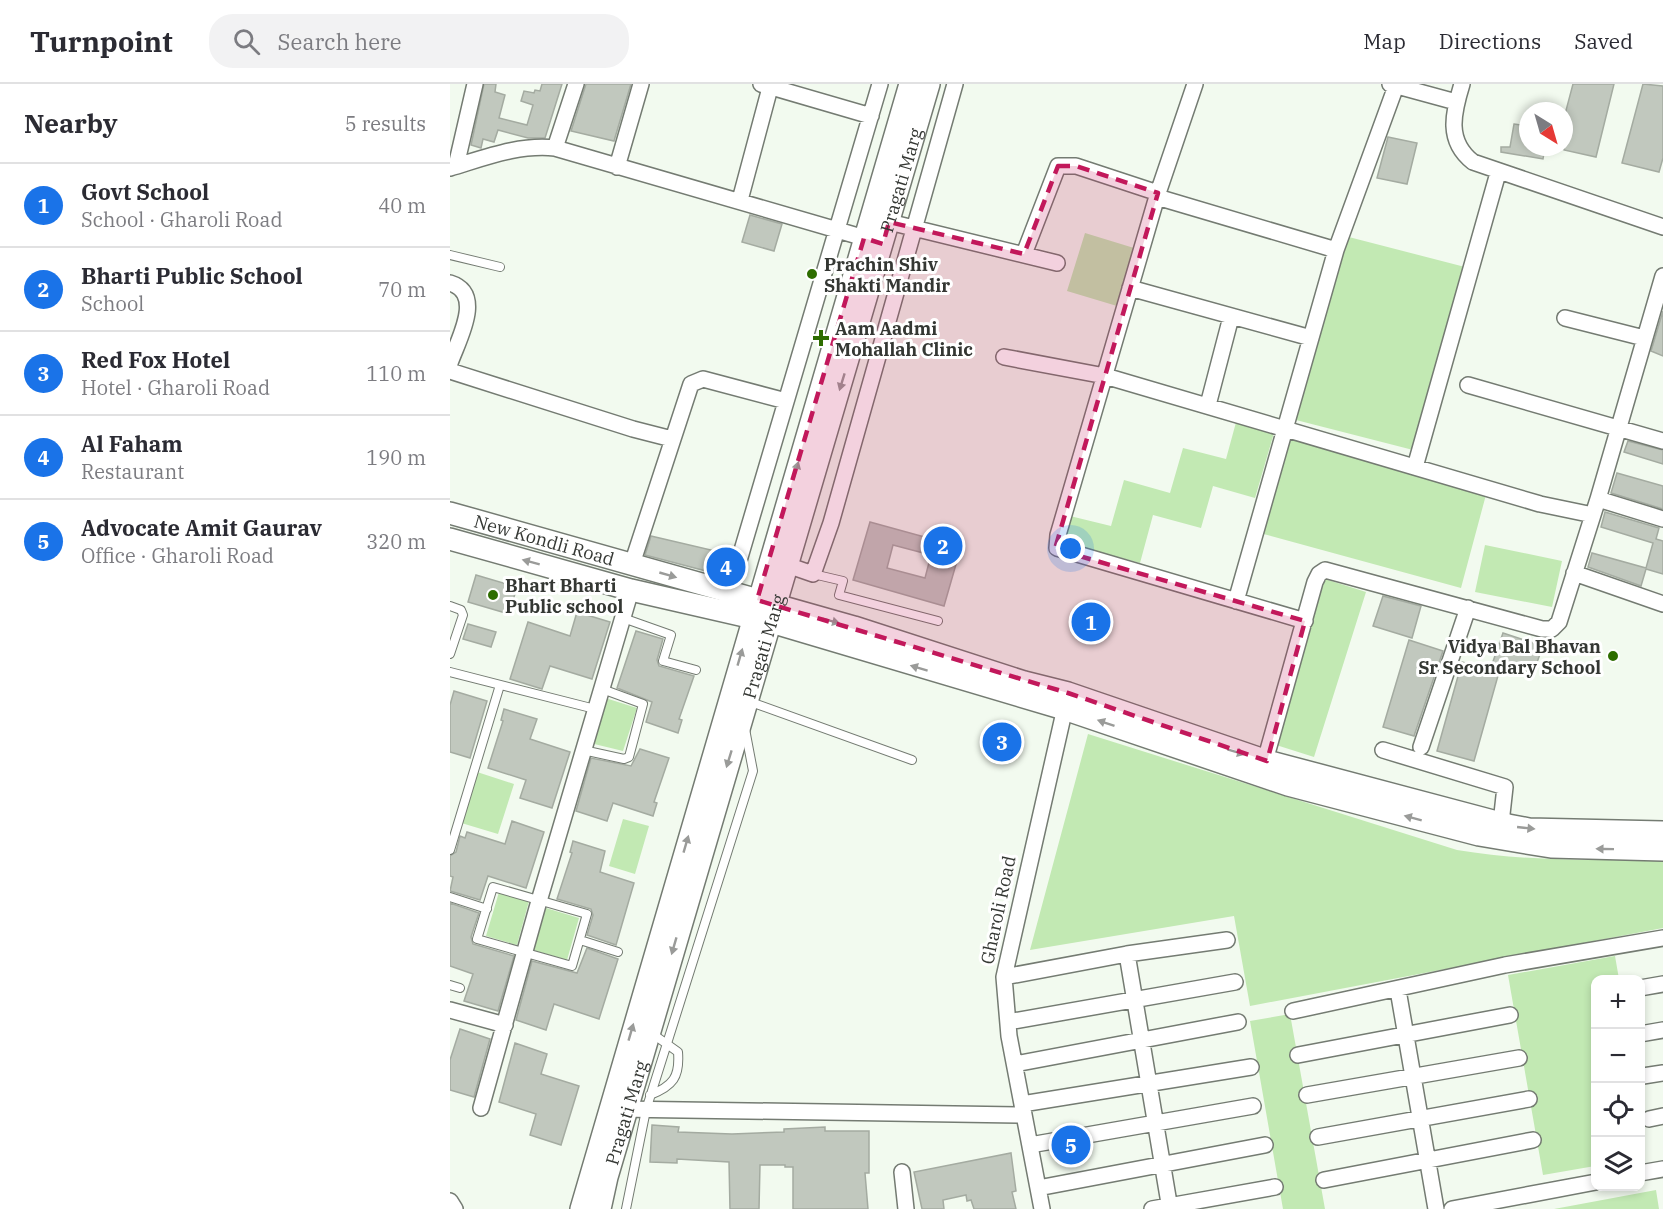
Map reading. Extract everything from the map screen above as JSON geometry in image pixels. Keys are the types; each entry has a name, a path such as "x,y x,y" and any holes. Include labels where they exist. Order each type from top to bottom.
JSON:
{"main road":[{"name":"Pragati Marg","path":"581,1209 633,1106 649,1031 744,708 764,611 787,565 874,241 910,84"},
{"name":"Pragati Marg","path":"600,1209 633,1106 764,611 874,241 889,222 929,84"},
{"name":"New Kondli Road","path":"450,513 632,564 726,602"},
{"name":"New Kondli Road","path":"450,539 631,590 726,602 764,611 1066,701 1263,769"},
{"path":"1263,769 1529,829 1663,832"},
{"path":"1263,769 1498,840 1551,847 1663,850"}],"street":[{"path":"453,167 475,84"},
{"path":"555,148 576,84"},
{"path":"617,167 641,84"},
{"path":"726,602 880,84"},
{"path":"787,565 813,574 831,523 955,84"},
{"path":"1195,84 1157,195 1058,535 1057,548 1305,621"},
{"path":"1462,84 1456,102 1452,129 1462,154 1473,162 1498,173 1663,227"},
{"path":"740,200 768,85 871,116"},
{"path":"1236,601 1336,250 1393,85 1456,102"},
{"path":"453,167 514,149 539,146 555,148 740,200 874,241"},
{"path":"1024,254 1058,166 1076,166 1157,195 1336,250"},
{"path":"1415,467 1498,173"},
{"path":"889,222 1057,262"},
{"path":"1263,769 1315,582 1319,574 1325,570 1542,629 1552,629 1559,622 1598,499 1663,276"},
{"path":"450,284 463,291 469,300 468,312 450,363"},
{"path":"1130,288 1311,338"},
{"path":"1208,405 1231,317"},
{"path":"1565,318 1644,338"},
{"path":"1004,357 1104,376 1540,504 1593,515"},
{"path":"450,371 633,429 672,439"},
{"path":"632,564 688,390 696,380 714,381 786,402"},
{"path":"1468,386 1663,441"},
{"path":"1598,499 1663,519"},
{"path":"1574,573 1663,603"},
{"path":"481,1108 539,901 631,590"},
{"path":"1421,747 1468,608"},
{"name":"Gharoli Road","path":"1042,1209 1008,1022 1004,977 1066,701"},
{"path":"1383,750 1505,787 1501,823"},
{"path":"1293,1011 1505,965 1663,938"},
{"path":"1004,977 1127,954 1227,940"},
{"path":"1127,954 1170,1207"},
{"path":"1008,1022 1234,982"},
{"path":"1645,987 1663,984"},
{"path":"1398,990 1436,1209"},
{"path":"450,1010 504,1025"},
{"path":"1299,1055 1510,1015"},
{"path":"1015,1064 1238,1022"},
{"path":"1645,1033 1663,1029"},
{"path":"1307,1095 1519,1058"},
{"path":"633,1106 1023,1109 1148,1083 1251,1067"},
{"path":"1645,1076 1663,1072"},
{"path":"1318,1137 1529,1099"},
{"path":"1030,1145 1156,1125 1253,1106"},
{"path":"1324,1180 1533,1140"},
{"path":"1038,1188 1265,1145"},
{"path":"1645,1172 1663,1169"},
{"path":"902,1172 906,1209"},
{"path":"1452,1209 1591,1183"},
{"path":"1152,1209 1275,1187"},
{"path":"450,1201 455,1209"}],"lane":[{"path":"450,255 500,267"},
{"path":"813,574 843,581 839,595 938,621"},
{"path":"450,606 461,610 463,615 450,654"},
{"path":"623,618 671,635 663,661 696,670"},
{"path":"450,672 596,709"},
{"path":"450,850 500,685"},
{"path":"584,750 624,759 629,757 644,704 602,689"},
{"path":"626,1209 633,1106 667,1043 753,771 744,708 912,760"},
{"path":"493,887 539,901 587,915 572,966 477,939 493,887"},
{"path":"450,897 487,909"},
{"path":"580,940 618,952"},
{"path":"450,985 460,988"},
{"path":"633,1106 667,1089 674,1082 680,1069 678,1052 649,1031"}],"highlighted area":[{"path":"1058,166 1076,166 1158,193 1055,549 1305,621 1267,761 1068,693 757,600 864,238 883,244 889,222 1024,254"}],"green space":[{"path":"1085,233 1134,248 1117,306 1067,291"},
{"path":"1345,236 1465,267 1417,451 1296,420"},
{"path":"1238,415 1276,426 1255,498 1213,486 1201,528 1153,515 1140,563 1063,542 1070,516 1111,526 1124,480 1170,493 1183,448 1226,459"},
{"path":"1286,437 1487,491 1461,588 1260,533"},
{"path":"1485,545 1562,561 1552,607 1475,592"},
{"path":"1325,579 1366,592 1314,757 1273,744"},
{"path":"599,696 637,708 623,751 586,742"},
{"path":"1088,734 1457,850 1559,859 1663,859 1663,928 1250,1006 1234,916 1030,950"},
{"path":"474,771 514,784 498,834 458,822"},
{"path":"623,819 649,826 635,874 609,866"},
{"path":"499,892 529,901 517,945 486,936"},
{"path":"546,908 579,918 567,960 533,950"},
{"path":"1615,956 1618,975 1591,975 1591,1167 1543,1175 1508,975"},
{"path":"1290,1014 1325,1209 1283,1209 1250,1021"},
{"path":"1656,1190 1659,1209 1554,1209"}],"building":[{"path":"484,84 496,84 495,92 505,95 499,118 527,125 533,105 521,101 524,91 534,93 535,90 540,91 542,84 562,84 545,138 528,138 498,130 494,142 483,139 481,148 471,145"},
{"path":"586,84 631,84 614,141 571,131"},
{"path":"1573,84 1614,84 1596,157 1573,152 1573,102 1568,102"},
{"path":"1643,84 1663,86 1663,158 1659,172 1622,163"},
{"path":"1514,124 1519,125 1519,155 1501,152 1501,147 1510,147"},
{"path":"1388,137 1417,143 1407,184 1377,178"},
{"path":"1525,156 1544,156 1543,159"},
{"path":"750,215 782,224 774,251 742,242"},
{"path":"1663,311 1663,356 1651,351"},
{"path":"1628,441 1663,450 1663,464 1624,452"},
{"path":"1617,473 1663,486 1663,509 1611,493"},
{"path":"1605,512 1659,528 1656,539 1663,541 1663,574 1646,569 1641,586 1588,567 1592,553 1646,568 1653,543 1601,527"},
{"path":"870,522 961,547 944,606 853,580","holes":["893,545 931,555 925,578 887,568"]},
{"path":"651,536 711,550 706,571 645,555"},
{"name":"Bhart Bharti Public school","path":"476,575 517,587 509,614 468,602"},
{"path":"1383,596 1421,606 1412,638 1373,626"},
{"path":"577,612 610,622 592,679 550,666 542,689 510,679 528,622 570,636"},
{"path":"468,624 496,632 491,647 463,639"},
{"path":"636,631 663,639 657,660 659,666 694,676 679,719 682,720 678,733 646,722 652,702 617,688"},
{"path":"1503,633 1543,646 1532,676 1501,665 1474,761 1437,751 1462,662 1490,670"},
{"path":"1409,640 1443,651 1414,736 1383,727"},
{"path":"454,691 487,701 470,758 450,752 450,705"},
{"path":"504,709 537,719 530,739 570,752 552,808 520,798 526,780 488,768 503,721 501,720"},
{"path":"640,749 669,758 654,802 657,803 653,816 613,803 607,821 576,811 591,758 631,766"},
{"path":"512,821 544,832 526,888 488,876 480,900 450,891 453,877 450,876 450,856 456,852 460,836 465,838 467,832 505,844"},
{"path":"573,841 605,851 600,872 634,883 616,945 587,935 593,915 591,909 557,899 572,853 570,852"},
{"path":"450,903 479,913 471,937 473,944 514,956 498,1011 464,1001 473,974 450,966"},
{"path":"587,948 618,959 599,1019 554,1004 546,1030 516,1020 532,961 577,973"},
{"path":"460,1029 490,1039 474,1097 450,1090 450,1060"},
{"path":"515,1043 547,1054 541,1074 579,1086 561,1145 530,1135 536,1114 499,1102"},
{"path":"652,1125 679,1127 678,1132 732,1134 784,1132 784,1129 825,1127 825,1131 869,1131 869,1173 865,1173 868,1209 793,1209 793,1167 760,1165 759,1209 730,1209 729,1162 677,1159 677,1163 650,1162"},
{"path":"1011,1153 1016,1191 1012,1192 1016,1209 974,1209 971,1200 967,1201 966,1195 943,1200 944,1209 922,1209 914,1172"}],"place":[{"name":"Prachin Shiv Shakti Mandir","path":"812,274"},
{"name":"Aam Aadmi Mohallah Clinic","path":"821,338"},
{"name":"Bharti Public School","path":"943,546"},
{"name":"Al Faham","path":"726,567"},
{"name":"Bhart Bharti Public school","path":"493,595"},
{"name":"Govt School","path":"1091,622"},
{"name":"Vidya Bal Bhavan Sr Secondary School","path":"1613,656"},
{"name":"Red Fox Hotel","path":"1002,742"},
{"name":"Advocate Amit Gaurav","path":"1071,1145"}]}
